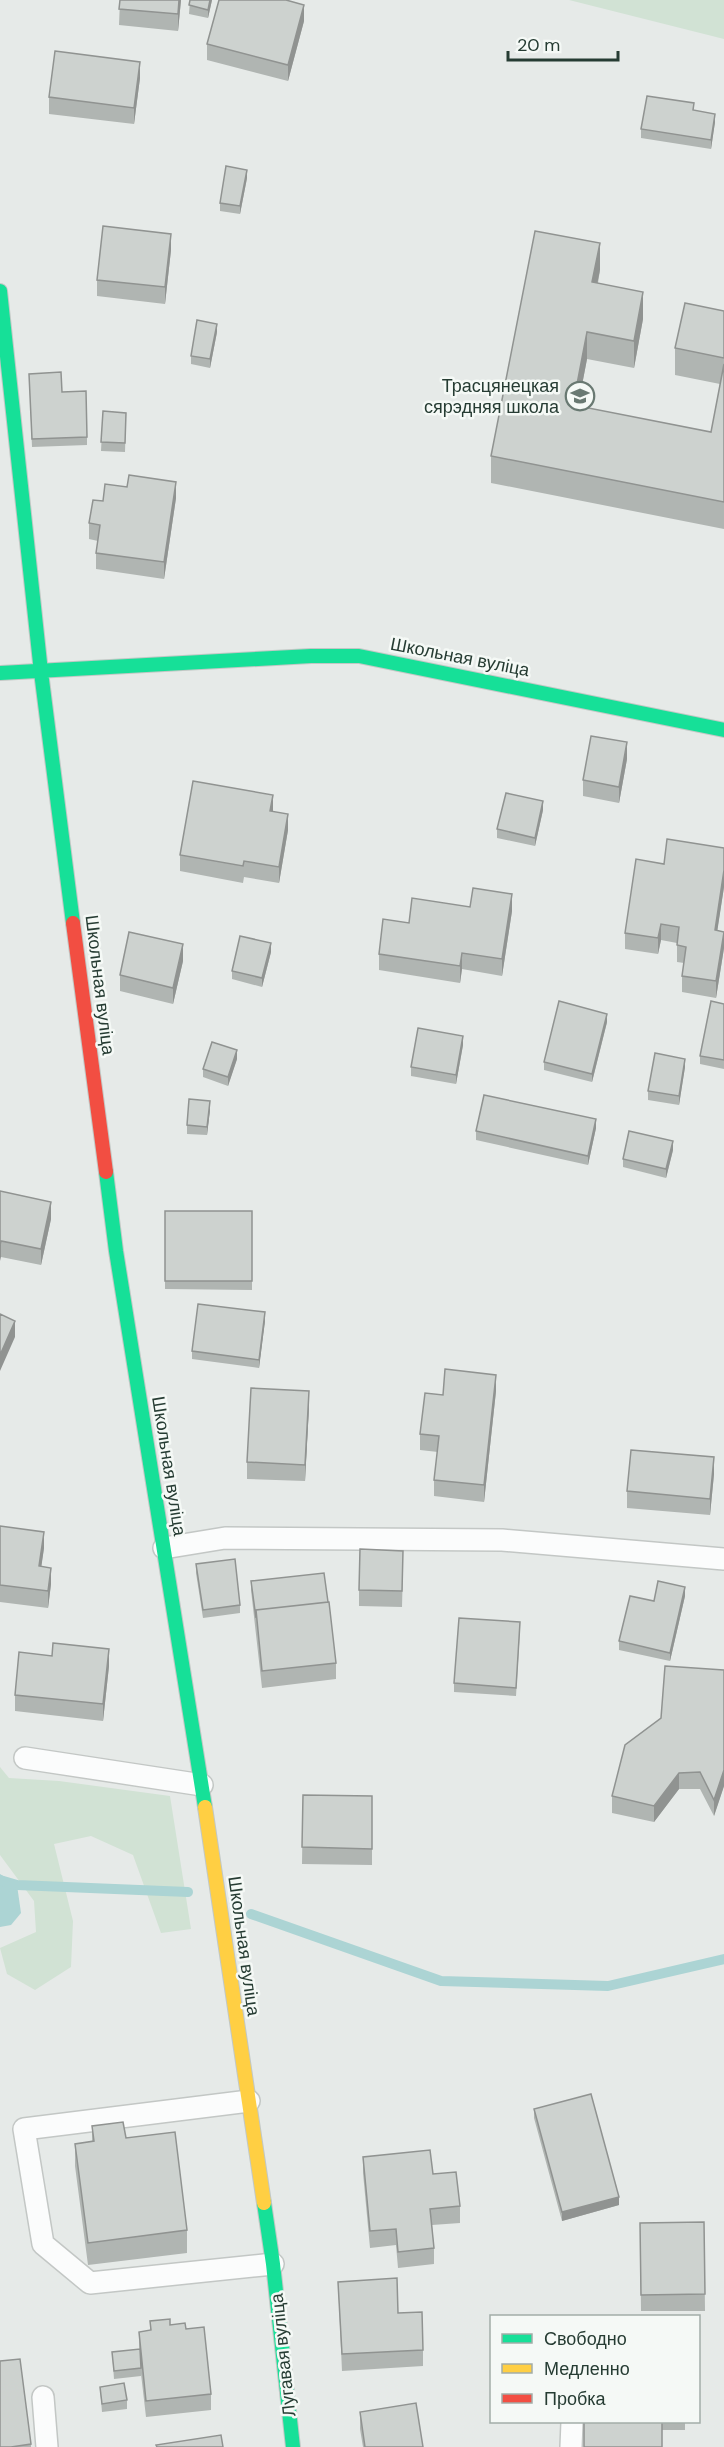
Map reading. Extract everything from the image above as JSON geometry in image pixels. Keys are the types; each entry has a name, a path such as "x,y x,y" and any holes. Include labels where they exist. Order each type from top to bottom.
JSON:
{"street":[{"path":"0,291 41,672"},
{"name":"Школьная вуліца","path":"0,673 310,656 359,656 724,730"},
{"name":"Школьная вуліца","path":"41,672 116,1251 202,1785 273,2264"},
{"name":"Лугавая вуліца","path":"273,2264 293,2447"}],"lane":[{"path":"164,1548 225,1538 502,1540 724,1559"},
{"path":"25,1758 202,1785"},
{"path":"249,2101 24,2129 42,2244 90,2283 273,2264"},
{"path":"43,2397 47,2447"},
{"path":"571,2447 572,2423"}],"green space":[{"path":"569,0 724,0 724,39"},
{"path":"0,1767 9,1778 59,1781 170,1796 191,1929 161,1933 133,1855 91,1836 54,1844 73,1921 71,1967 35,1990 7,1974 0,1948 36,1932 34,1901 0,1855"}],"water":[{"path":"0,1874 17,1885 21,1913 11,1925 0,1927"}],"building":[{"path":"120,0 179,0 178,14 119,9"},
{"path":"190,0 210,0 208,10 189,5"},
{"path":"219,0 286,0 304,5 288,65 207,44"},
{"path":"55,51 140,62 134,108 49,97"},
{"path":"647,96 694,103 693,110 715,114 711,140 641,129"},
{"path":"226,166 247,170 240,206 220,203"},
{"path":"103,226 171,234 165,287 97,280"},
{"path":"535,231 600,243 592,282 643,292 634,341 587,332 573,405 711,432 724,364 724,502 491,456"},
{"path":"685,303 724,311 724,358 675,348"},
{"path":"197,320 217,324 210,359 191,356"},
{"path":"61,372 62,392 86,391 87,437 32,439 29,374"},
{"path":"103,411 126,413 125,443 101,442"},
{"path":"129,475 176,482 164,562 96,553 100,525 89,523 93,500 103,501 105,484 127,487"},
{"path":"591,736 627,742 619,787 583,780"},
{"path":"193,781 273,795 270,811 288,814 279,867 244,861 243,866 180,855"},
{"path":"506,793 543,801 535,838 497,829"},
{"path":"667,839 724,848 724,870 715,930 724,932 716,981 682,976 686,947 677,945 679,927 661,924 658,938 625,933 636,859 664,864"},
{"path":"473,888 512,894 502,959 462,953 460,966 379,954 383,919 409,923 412,898 470,907"},
{"path":"129,932 183,944 173,988 120,975"},
{"path":"240,936 271,943 262,978 232,971"},
{"path":"559,1001 607,1014 592,1074 544,1062"},
{"path":"711,1001 724,1004 724,1060 700,1056"},
{"path":"418,1028 463,1036 456,1075 411,1067"},
{"path":"212,1042 237,1050 228,1077 203,1069"},
{"path":"655,1053 685,1059 679,1096 648,1091"},
{"path":"484,1095 596,1119 588,1156 476,1131"},
{"path":"189,1099 210,1101 207,1127 187,1125"},
{"path":"629,1131 673,1141 666,1169 623,1159"},
{"path":"0,1191 51,1202 41,1249 1,1241 0,1245"},
{"path":"165,1211 252,1211 252,1281 165,1281"},
{"path":"198,1304 265,1312 259,1360 192,1351"},
{"path":"0,1314 15,1321 0,1355"},
{"path":"445,1369 496,1375 484,1485 434,1480 439,1436 420,1434 425,1393 443,1395"},
{"path":"251,1388 309,1391 305,1465 247,1462"},
{"path":"631,1450 714,1457 710,1499 627,1491"},
{"path":"0,1526 44,1532 39,1566 51,1568 48,1591 0,1585"},
{"path":"360,1549 403,1551 402,1591 359,1590"},
{"path":"235,1559 240,1605 203,1610 196,1564"},
{"path":"324,1573 328,1602 256,1610 256,1618 251,1581"},
{"path":"658,1581 685,1587 670,1653 619,1641 630,1596 654,1601"},
{"path":"329,1602 336,1663 262,1671 256,1610"},
{"path":"459,1618 520,1622 516,1688 454,1683"},
{"path":"53,1643 109,1649 103,1704 15,1695 19,1652 52,1656"},
{"path":"665,1666 724,1670 724,1770 714,1800 700,1772 679,1773 654,1806 612,1796 625,1745 661,1718"},
{"path":"303,1795 372,1796 372,1849 302,1847"},
{"path":"591,2094 619,2197 562,2212 534,2109"},
{"path":"123,2122 126,2138 175,2132 187,2230 88,2243 75,2144 94,2141 92,2126"},
{"path":"430,2150 433,2174 456,2172 460,2206 430,2209 434,2248 398,2252 396,2229 370,2231 363,2157"},
{"path":"704,2222 705,2294 641,2295 640,2223"},
{"path":"397,2278 398,2313 422,2312 423,2350 342,2354 338,2282"},
{"path":"170,2319 170,2325 185,2323 186,2329 204,2327 211,2394 146,2401 139,2332 151,2330 150,2321"},
{"path":"140,2349 141,2368 114,2371 112,2352"},
{"path":"20,2359 31,2444 0,2447 0,2361"},
{"path":"124,2383 127,2400 102,2404 100,2387"},
{"path":"416,2403 423,2447 365,2447 360,2412"},
{"path":"584,2423 662,2423 662,2447 584,2447"},
{"path":"221,2435 223,2447 157,2447 156,2445"}],"waterway":[{"path":"0,1880 17,1885 188,1892"},
{"path":"251,1914 441,1981 608,1986 724,1959"}],"traffic: fast":[{"path":"0,291 41,672 73,923"},
{"path":"0,673 311,656 359,656 724,730"},
{"path":"106,1172 116,1251 205,1807"},
{"path":"264,2203 293,2447"}],"traffic: slow":[{"path":"205,1807 264,2203"}],"traffic: jam":[{"path":"73,923 106,1172"}],"place":[{"name":"Трасцянецкая сярэдняя школа","path":"580,396"}]}
